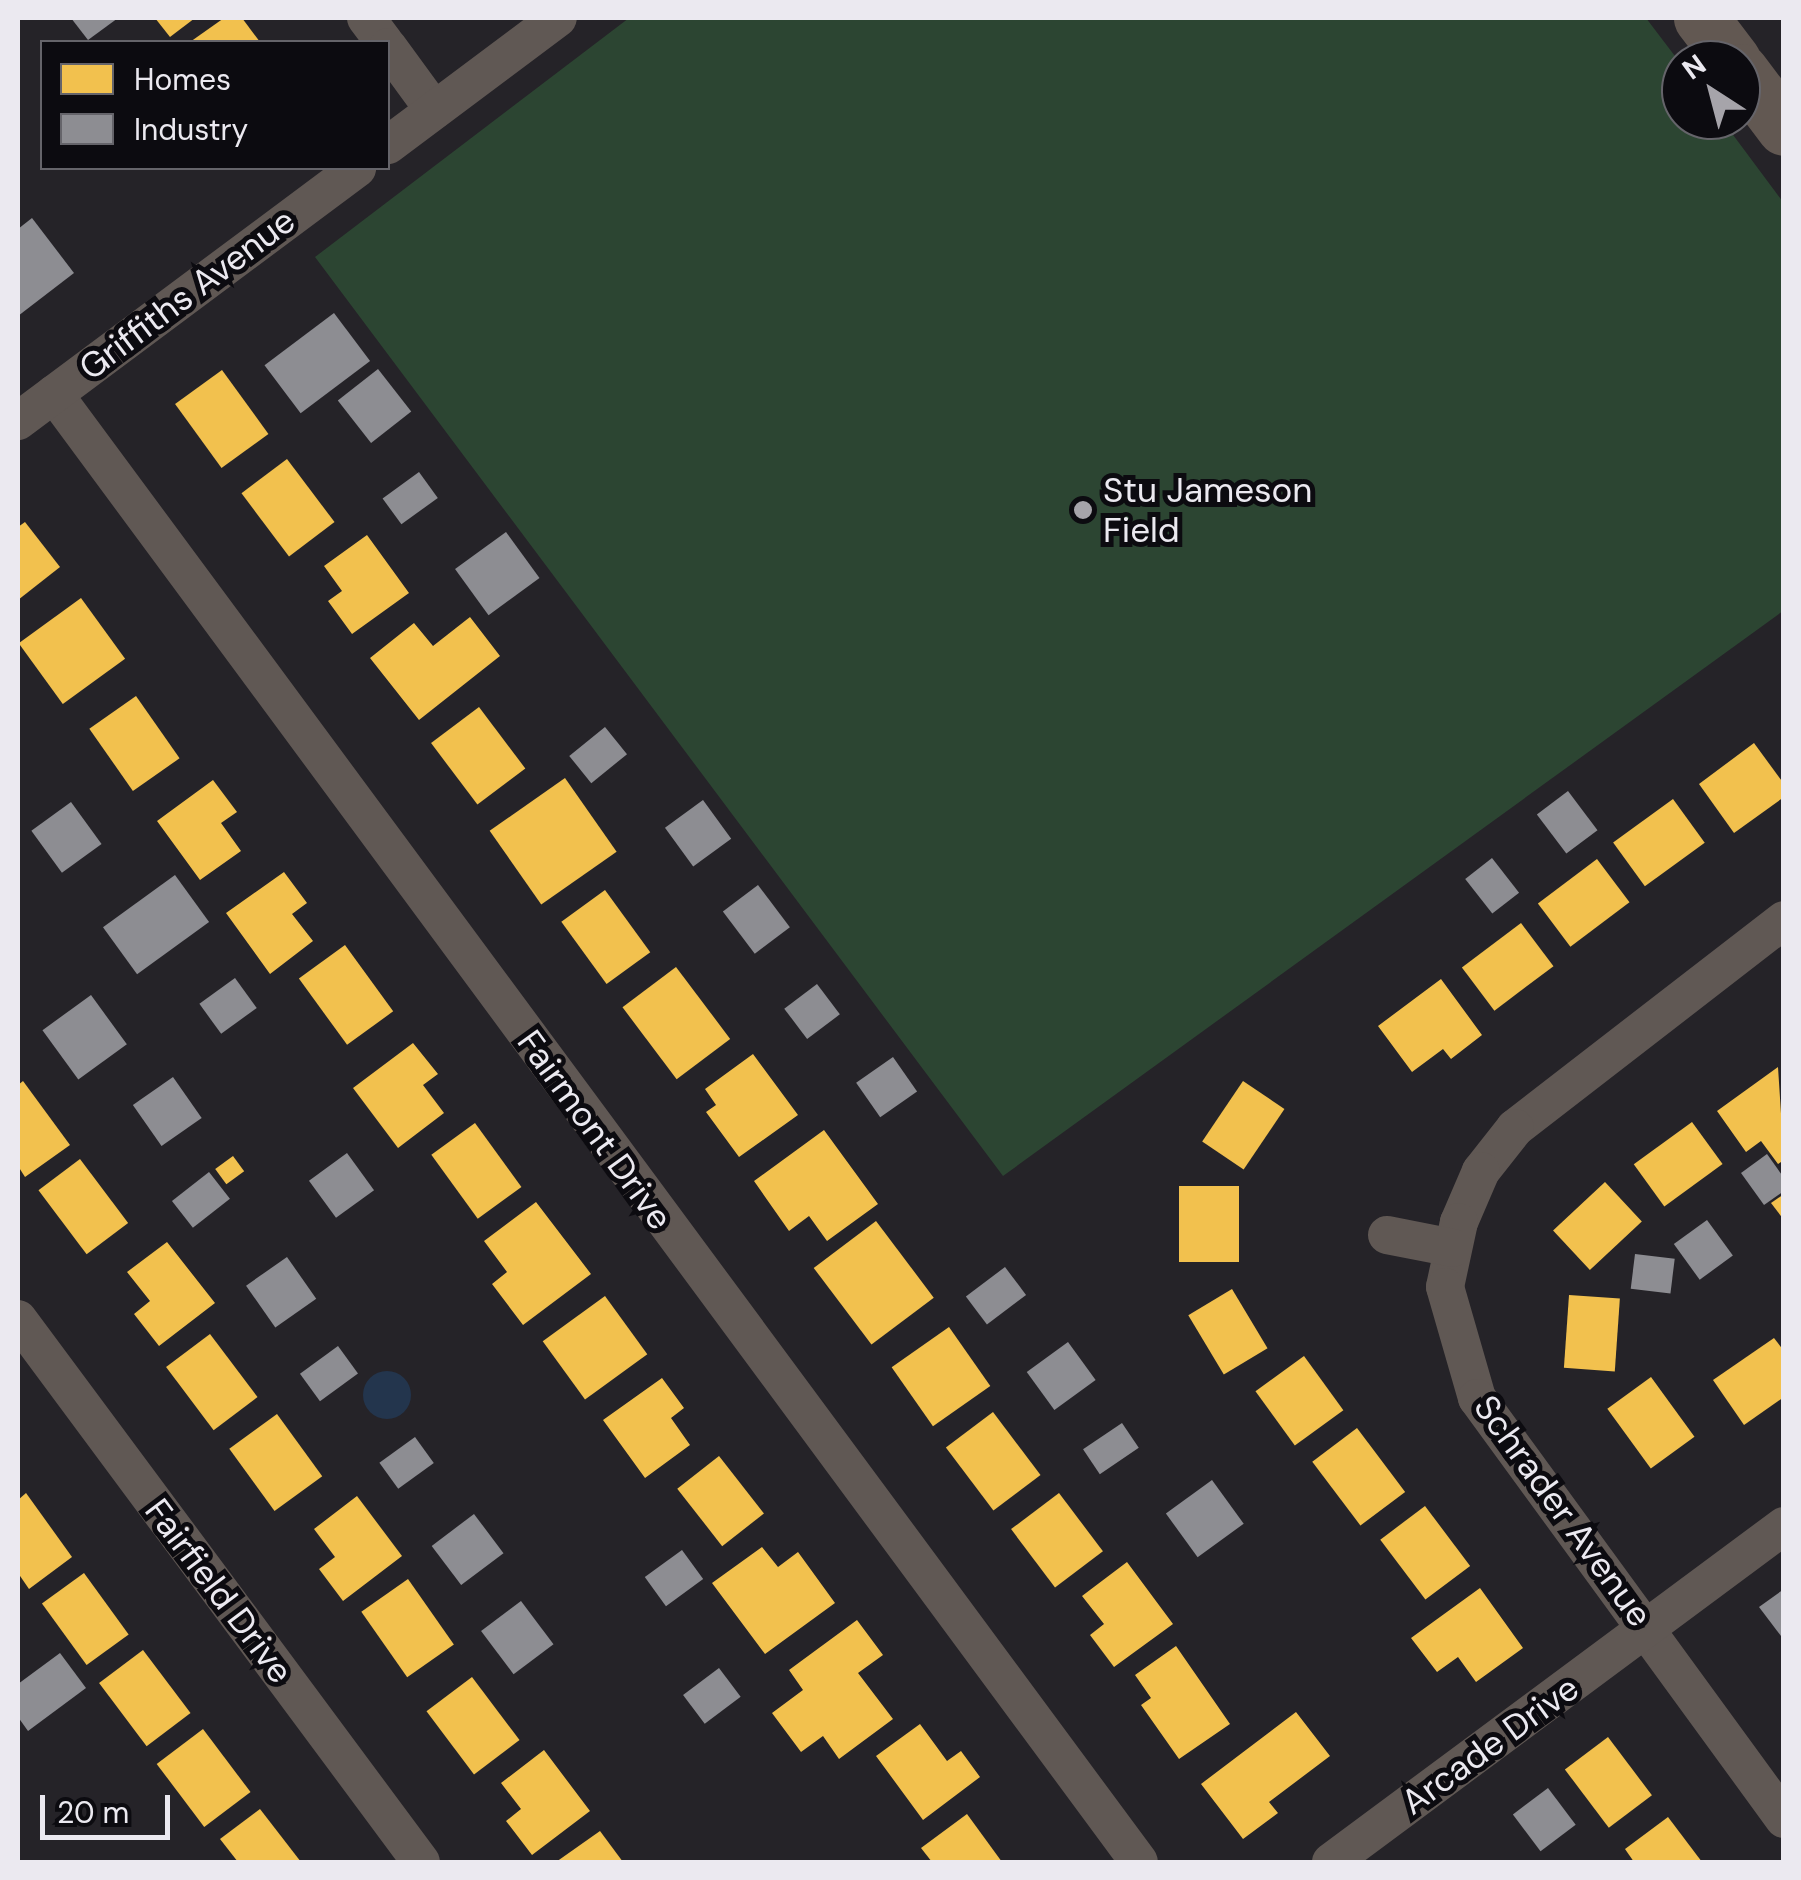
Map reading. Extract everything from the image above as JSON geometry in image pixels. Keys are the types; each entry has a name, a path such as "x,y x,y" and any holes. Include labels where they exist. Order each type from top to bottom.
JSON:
{"street":[{"path":"366,18 382,40"},
{"path":"390,143 558,18"},
{"path":"1701,18 1718,40"},
{"path":"390,50 434,110"},
{"path":"1761,98 1784,128"},
{"name":"Griffiths Avenue","path":"18,421 354,170"},
{"name":"Fairmont Drive","path":"54,394 1140,1862"},
{"name":"Schrader Avenue","path":"1784,920 1561,1087 1515,1128 1481,1171 1453,1248 1445,1286 1478,1398 1784,1819"},
{"path":"1387,1235 1453,1248"},
{"name":"Fairfield Drive","path":"18,1320 422,1862"},
{"name":"Arcade Drive","path":"1332,1862 1784,1526"}],"green space":[{"path":"629,18 1646,18 1663,40 1661,140 1737,140 1783,202 1783,611 1003,1176 315,257"}],"water":[{"path":"387,1371 404,1378 411,1395 404,1412 387,1419 370,1412 363,1395 370,1378"}],"building: Homes":[{"path":"155,18 195,18 170,37"},
{"path":"224,18 242,18 258,40 193,40"},
{"path":"222,370 268,434 222,468 175,404"},
{"path":"287,459 335,522 289,556 241,493"},
{"path":"25,522 60,567 18,600 18,527"},
{"path":"367,535 409,593 352,634 328,601 342,591 324,566"},
{"path":"81,598 125,659 63,704 19,643"},
{"path":"470,617 500,656 419,720 370,658 414,623 433,646"},
{"path":"136,696 180,758 133,791 89,729"},
{"path":"479,707 525,768 477,805 431,743"},
{"path":"1754,743 1784,784 1784,797 1734,833 1699,784"},
{"path":"565,778 617,852 541,904 490,831"},
{"path":"213,780 237,812 221,823 241,851 200,880 157,821"},
{"path":"1673,799 1705,843 1645,886 1613,842"},
{"path":"1597,859 1629,902 1570,947 1538,904"},
{"path":"284,872 307,903 292,914 313,941 270,974 226,913"},
{"path":"605,890 650,952 607,984 561,922"},
{"path":"1521,923 1553,966 1494,1011 1462,968"},
{"path":"345,945 393,1011 347,1045 299,979"},
{"path":"676,967 730,1039 677,1079 622,1007"},
{"path":"1441,979 1482,1035 1451,1059 1443,1049 1412,1072 1378,1026"},
{"path":"413,1043 438,1074 423,1085 444,1113 398,1148 353,1088"},
{"path":"753,1054 798,1115 739,1157 706,1112 716,1105 705,1089"},
{"path":"1778,1067 1784,1160 1778,1164 1761,1141 1746,1152 1717,1111"},
{"path":"23,1081 70,1145 25,1177 18,1166 18,1085"},
{"path":"1243,1081 1284,1109 1244,1169 1202,1142"},
{"path":"1692,1122 1723,1164 1664,1206 1634,1164"},
{"path":"475,1123 521,1187 478,1219 431,1155"},
{"path":"824,1130 878,1204 827,1241 809,1216 789,1231 754,1181"},
{"path":"233,1156 244,1171 226,1184 215,1169"},
{"path":"80,1159 128,1223 87,1254 38,1190"},
{"path":"1605,1182 1642,1221 1590,1270 1553,1230"},
{"path":"1179,1186 1239,1186 1239,1262 1179,1262"},
{"path":"1784,1194 1784,1220 1771,1203"},
{"path":"536,1202 591,1274 523,1325 492,1284 507,1272 484,1241"},
{"path":"876,1221 934,1298 871,1345 814,1268"},
{"path":"167,1242 215,1303 159,1346 134,1314 150,1301 127,1272"},
{"path":"1232,1289 1268,1348 1224,1374 1188,1315"},
{"path":"1569,1295 1620,1299 1615,1371 1564,1368"},
{"path":"605,1296 647,1354 585,1400 543,1341"},
{"path":"949,1327 990,1386 933,1426 892,1367"},
{"path":"210,1334 258,1397 214,1430 166,1367"},
{"path":"1774,1338 1784,1351 1784,1397 1744,1425 1713,1380"},
{"path":"1304,1356 1343,1410 1295,1445 1255,1391"},
{"path":"1651,1377 1694,1437 1651,1469 1607,1409"},
{"path":"662,1378 684,1408 671,1418 690,1445 645,1478 603,1420"},
{"path":"993,1412 1041,1475 993,1511 946,1448"},
{"path":"277,1414 322,1476 275,1511 229,1449"},
{"path":"1357,1428 1405,1492 1360,1526 1312,1462"},
{"path":"719,1456 764,1514 722,1546 677,1489"},
{"path":"26,1493 72,1557 29,1589 18,1573 18,1500"},
{"path":"1059,1493 1103,1551 1055,1587 1011,1529"},
{"path":"357,1496 402,1556 343,1601 319,1569 335,1557 314,1529"},
{"path":"1425,1506 1470,1566 1425,1600 1380,1540"},
{"path":"762,1547 778,1567 798,1552 835,1603 765,1654 712,1583"},
{"path":"1127,1562 1173,1624 1114,1667 1090,1635 1104,1624 1082,1596"},
{"path":"84,1573 129,1634 87,1665 42,1604"},
{"path":"408,1579 454,1645 407,1677 361,1612"},
{"path":"1480,1588 1523,1648 1476,1682 1458,1657 1437,1672 1411,1638"},
{"path":"857,1620 883,1655 858,1673 893,1719 839,1759 823,1736 801,1752 772,1713 803,1690 789,1670"},
{"path":"1176,1646 1230,1724 1179,1759 1141,1705 1151,1698 1135,1675"},
{"path":"143,1650 191,1713 147,1746 99,1683"},
{"path":"472,1677 520,1740 474,1774 426,1711"},
{"path":"1296,1712 1330,1756 1269,1802 1278,1813 1243,1839 1201,1784"},
{"path":"920,1724 947,1761 961,1751 980,1777 923,1820 876,1756"},
{"path":"203,1729 251,1792 204,1827 157,1764"},
{"path":"1608,1737 1652,1795 1609,1828 1565,1769"},
{"path":"544,1750 590,1811 532,1855 506,1821 521,1809 501,1783"},
{"path":"260,1809 301,1862 238,1862 220,1839"},
{"path":"967,1814 1002,1862 932,1862 921,1848"},
{"path":"1668,1817 1702,1862 1634,1862 1625,1849"},
{"path":"600,1831 623,1862 556,1862"}],"building: Industry":[{"path":"71,18 118,18 88,40"},
{"path":"32,218 74,273 18,316 18,229"},
{"path":"334,313 370,361 301,413 265,365"},
{"path":"378,369 411,412 371,443 338,400"},
{"path":"419,472 438,498 401,524 383,498"},
{"path":"506,532 540,578 489,615 455,569"},
{"path":"605,727 627,754 591,783 569,756"},
{"path":"1568,791 1597,830 1566,854 1537,814"},
{"path":"703,800 731,839 693,866 665,828"},
{"path":"71,802 102,844 62,873 31,831"},
{"path":"1492,858 1519,893 1492,914 1465,879"},
{"path":"175,875 209,922 137,974 103,927"},
{"path":"758,885 790,927 755,954 723,911"},
{"path":"235,978 257,1008 221,1034 199,1004"},
{"path":"817,984 840,1014 807,1039 784,1009"},
{"path":"91,995 127,1044 78,1080 42,1030"},
{"path":"893,1057 917,1091 880,1117 856,1083"},
{"path":"173,1077 202,1118 162,1146 133,1105"},
{"path":"347,1153 374,1190 336,1218 309,1181"},
{"path":"1767,1154 1784,1178 1784,1191 1764,1205 1741,1173"},
{"path":"209,1172 230,1199 193,1228 172,1201"},
{"path":"1707,1220 1733,1256 1700,1280 1674,1244"},
{"path":"1635,1254 1675,1259 1670,1294 1631,1289"},
{"path":"287,1257 316,1299 275,1327 246,1286"},
{"path":"1005,1267 1026,1295 987,1324 966,1296"},
{"path":"1068,1342 1096,1380 1054,1410 1027,1372"},
{"path":"338,1346 358,1374 320,1401 300,1374"},
{"path":"1122,1423 1139,1448 1100,1474 1083,1449"},
{"path":"415,1437 434,1463 398,1489 379,1463"},
{"path":"1212,1480 1244,1524 1198,1557 1166,1514"},
{"path":"474,1514 503,1553 461,1585 432,1546"},
{"path":"682,1550 703,1579 666,1606 645,1577"},
{"path":"1784,1589 1784,1640 1759,1607"},
{"path":"521,1601 553,1644 514,1674 481,1631"},
{"path":"60,1653 86,1688 28,1731 18,1717 18,1684"},
{"path":"719,1668 741,1697 705,1724 683,1695"},
{"path":"1548,1788 1576,1825 1541,1851 1513,1814"}],"place":[{"name":"Stu Jameson Field","path":"1083,510"}]}
